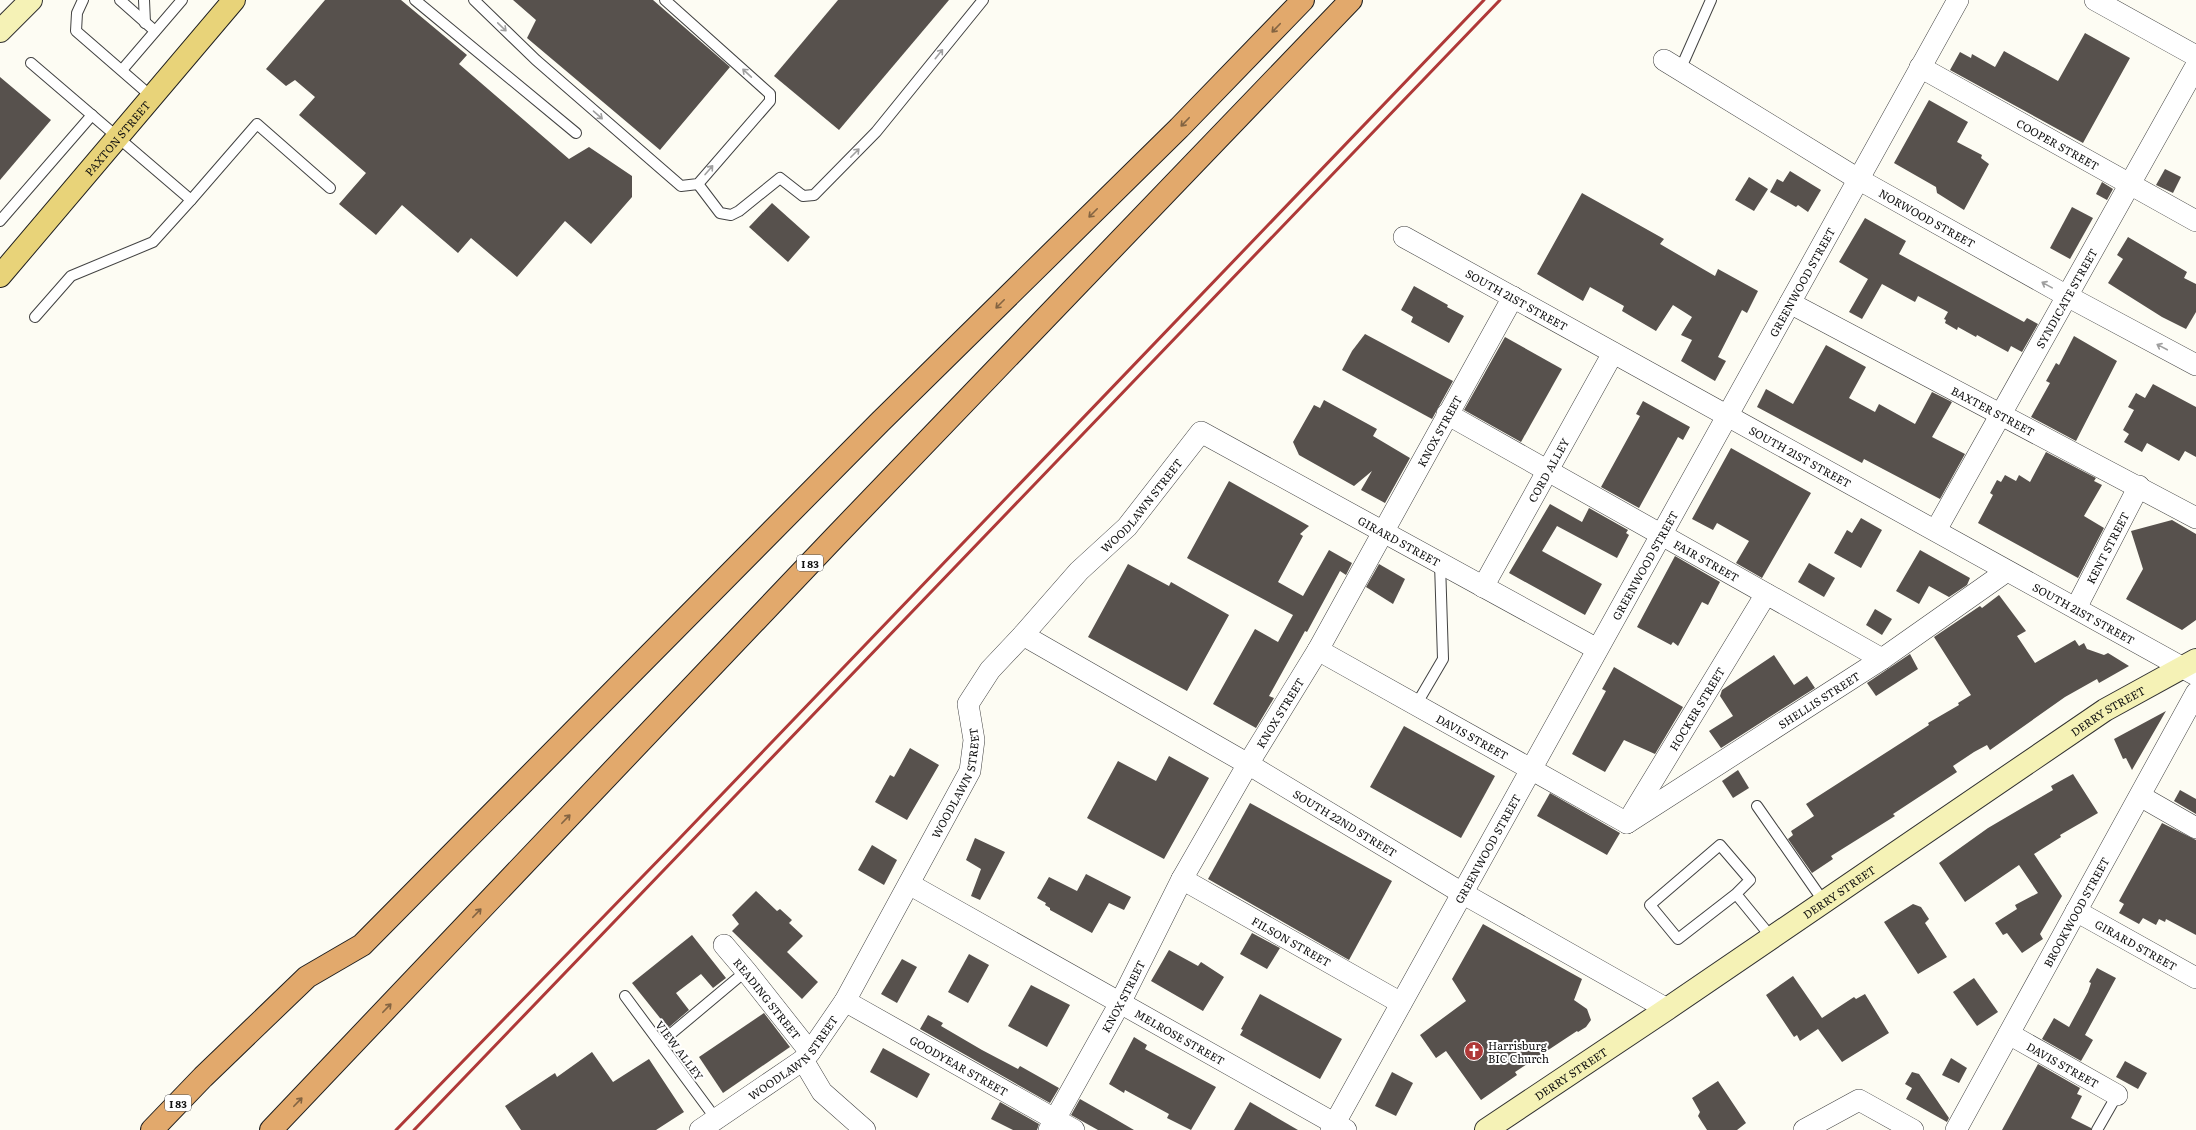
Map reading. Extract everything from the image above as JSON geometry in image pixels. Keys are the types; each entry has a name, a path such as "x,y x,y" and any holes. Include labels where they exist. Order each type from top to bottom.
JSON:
{"highway":[{"name":"I 83","path":"152,1130 203,1077 307,977 362,945 880,422 1179,128 1303,0"},
{"name":"I 83","path":"271,1130 824,548 1352,0"}],"main road":[{"path":"0,30 32,0"},
{"name":"PAXTON STREET","path":"0,276 234,0"},
{"name":"DERRY STREET","path":"1486,1130 1772,938 2105,710 2192,668"}],"street":[{"name":"GREENWOOD STREET","path":"1337,1128 1401,1003 1958,0"},
{"path":"2095,0 2196,56"},
{"name":"NORWOOD STREET","path":"1672,65 1858,179 2067,296 2196,365"},
{"name":"SYNDICATE STREET","path":"1936,530 2196,66"},
{"name":"COOPER STREET","path":"1920,67 2196,221"},
{"name":"SOUTH 21ST STREET","path":"1404,237 1936,530 2007,571 2192,668"},
{"name":"KNOX STREET","path":"1052,1125 1120,1003 1182,879 1248,764 1318,650 1382,531 1513,297"},
{"name":"BAXTER STREET","path":"1790,303 2196,518"},
{"name":"CORD ALLEY","path":"1483,587 1613,352"},
{"name":"FAIR STREET","path":"1447,414 1547,472 1882,659"},
{"name":"GIRARD STREET","path":"1201,432 1598,649"},
{"name":"WOODLAWN STREET","path":"708,1124 806,1056 845,1001 970,771 974,740 968,704 990,670 1023,635 1079,570 1127,527 1201,432"},
{"name":"KENT STREET","path":"2076,608 2138,486"},
{"name":"SHELLIS STREET","path":"1627,823 1882,659 2007,571"},
{"name":"HOCKER STREET","path":"1627,823 1766,594"},
{"name":"SOUTH 22ND STREET","path":"1023,635 1248,764 1462,893 1667,1009"},
{"name":"DAVIS STREET","path":"1318,650 1627,823"},
{"name":"BROOKWOOD STREET","path":"1956,1130 2196,693"},
{"path":"2140,796 2196,828"},
{"name":"FILSON STREET","path":"1182,879 1401,1003"},
{"name":"MELROSE STREET","path":"909,884 1337,1128"},
{"name":"GIRARD STREET","path":"2076,911 2196,978"},
{"name":"READING STREET","path":"724,945 746,970 806,1056 822,1092 865,1130"},
{"name":"GOODYEAR STREET","path":"845,1001 1052,1125 1074,1130"},
{"name":"DAVIS STREET","path":"2009,1034 2117,1095"},
{"path":"1804,1130 1859,1100 1913,1130"}],"lane":[{"path":"77,0 76,31 152,96"},
{"path":"77,13 83,0"},
{"path":"120,0 155,31"},
{"path":"144,0 146,23"},
{"path":"122,70 182,0"},
{"path":"415,0 576,133"},
{"path":"474,0 536,60 681,186 698,184 770,101 770,94 665,0"},
{"path":"698,184 720,213 731,215 739,211 780,178 803,196 814,195 827,180 876,132 983,0"},
{"path":"1672,65 1711,0"},
{"path":"31,63 191,200"},
{"path":"0,221 92,115"},
{"path":"34,316 71,276 153,242 257,124 330,188"},
{"path":"1416,705 1443,659 1440,563"},
{"path":"1758,806 1824,902"},
{"path":"1720,845 1750,880 1736,894 1678,939 1650,905 1720,845"},
{"path":"1736,894 1772,938"},
{"path":"660,1043 746,970"},
{"name":"VIEW ALLEY","path":"625,996 660,1043 708,1124"},
{"path":"2097,1130 2117,1095"}],"building":[{"path":"325,0 401,0 467,55 459,64 569,159 589,147 632,176 632,197 591,244 565,221 517,277 471,238 458,253 402,205 376,235 339,204 366,173 299,115 315,97 295,80 286,86 266,69"},
{"path":"513,0 653,0 730,67 660,150 527,38 536,20"},
{"path":"838,0 949,0 839,130 774,76"},
{"path":"2085,33 2130,58 2083,143 1950,70 1960,52 1971,58 1972,54 1995,67 2004,51 2058,81"},
{"path":"0,77 51,120 0,180"},
{"path":"1929,100 1968,122 1957,142 1982,155 1981,158 1989,164 1964,210 1937,193 1936,187 1894,163"},
{"path":"2165,169 2181,177 2173,193 2156,185"},
{"path":"1790,171 1821,190 1808,212 1798,205 1796,207 1770,192 1777,179 1783,182"},
{"path":"1749,177 1768,189 1754,211 1735,200"},
{"path":"2102,182 2113,189 2107,200 2096,194"},
{"path":"1582,193 1664,239 1660,244 1715,276 1718,269 1758,291 1747,313 1742,310 1718,357 1726,361 1715,381 1681,361 1692,340 1681,335 1692,317 1673,305 1656,331 1622,311 1624,306 1590,287 1583,301 1537,274"},
{"path":"772,203 810,237 788,262 749,227"},
{"path":"2072,207 2093,218 2070,259 2050,248"},
{"path":"1865,218 1906,241 1899,254 2024,322 2027,318 2038,324 2022,352 2011,346 2008,352 1977,335 1976,337 1958,327 1957,330 1945,323 1946,320 1944,319 1948,312 1918,296 1915,302 1882,284 1862,319 1849,312 1868,279 1839,262"},
{"path":"2128,237 2187,272 2184,278 2196,284 2196,312 2186,329 2162,317 2108,283 2123,259 2117,255"},
{"path":"1414,286 1448,305 1447,307 1464,316 1449,343 1411,322 1413,317 1401,310"},
{"path":"1365,334 1453,381 1432,419 1342,370 1352,351"},
{"path":"2074,336 2117,361 2076,441 2031,417 2050,383 2046,381 2056,363 2059,365"},
{"path":"1505,337 1562,369 1521,442 1464,410"},
{"path":"1826,345 1866,367 1849,398 1875,412 1879,404 1915,424 1932,392 1952,402 1932,437 1965,454 1940,499 1864,459 1862,463 1757,407 1766,389 1793,404"},
{"path":"2153,384 2196,407 2196,457 2185,451 2179,461 2147,443 2142,452 2124,442 2129,434 2123,430 2134,410 2128,407 2136,393 2145,398"},
{"path":"1324,400 1377,429 1373,436 1410,458 1385,503 1361,490 1372,471 1354,486 1299,455 1293,442 1314,405 1320,408"},
{"path":"1643,401 1690,427 1683,440 1678,437 1639,508 1601,487 1640,416 1636,414"},
{"path":"1731,448 1811,493 1762,578 1736,563 1749,541 1717,523 1713,530 1692,519"},
{"path":"2046,452 2096,478 2094,481 2102,485 2084,516 2104,528 2078,578 1978,523 1993,495 1990,493 1997,480 2001,482 2005,475 2016,481 2019,475 2030,482"},
{"path":"1229,481 1309,526 1300,534 1303,536 1278,582 1303,596 1329,550 1352,563 1346,575 1340,571 1307,632 1305,631 1269,696 1274,698 1256,728 1213,704 1255,629 1278,642 1293,615 1187,558"},
{"path":"1550,504 1582,522 1589,508 1628,530 1626,533 1629,535 1617,558 1557,526 1542,551 1602,584 1585,615 1509,573"},
{"path":"1861,518 1882,530 1861,568 1834,553 1847,530 1852,533"},
{"path":"2172,520 2196,534 2196,620 2182,630 2126,599 2143,569 2131,531"},
{"path":"1920,550 1970,578 1967,585 1949,597 1929,586 1919,604 1896,591"},
{"path":"1675,556 1720,582 1708,605 1702,602 1678,646 1673,642 1671,645 1637,627"},
{"path":"1809,563 1835,578 1824,597 1798,582"},
{"path":"1128,564 1169,586 1171,582 1229,615 1187,691 1088,637"},
{"path":"1379,564 1405,579 1393,604 1366,587"},
{"path":"1999,595 2026,631 2017,636 2035,663 2075,640 2079,646 2084,643 2087,649 2104,655 2108,653 2129,666 2099,683 2097,679 2065,697 1990,750 1987,745 1974,752 1953,766 1957,772 1893,814 1895,816 1831,856 1833,859 1812,873 1788,839 1793,835 1791,831 1814,816 1806,804 1929,725 1928,723 1959,705 1958,703 1971,695 1934,637 1980,606 1982,608"},
{"path":"1875,609 1892,619 1882,635 1866,625"},
{"path":"1910,654 1918,669 1876,696 1867,683"},
{"path":"1774,655 1794,685 1807,676 1815,688 1721,748 1709,731 1733,716 1720,696 1722,690"},
{"path":"1614,667 1683,707 1655,754 1624,740 1605,772 1572,754 1606,691 1602,689"},
{"path":"2166,711 2132,770 2126,758 2123,759 2114,739"},
{"path":"1404,726 1495,776 1461,838 1370,787"},
{"path":"910,748 939,765 907,820 875,802 890,775 894,777"},
{"path":"1169,756 1209,778 1164,859 1087,818 1118,761 1156,781"},
{"path":"1738,770 1749,788 1733,798 1722,781"},
{"path":"2073,774 2098,813 2060,835 2061,837 2034,854 2062,896 2040,934 2043,939 2022,953 2007,933 2003,935 1995,923 2017,909 2015,905 2038,893 2019,865 1965,902 1939,863 1988,828 2053,790 2051,786"},
{"path":"2180,790 2196,799 2196,814 2174,801"},
{"path":"1550,793 1620,833 1607,855 1537,816"},
{"path":"1250,803 1392,881 1349,960 1208,879"},
{"path":"2162,823 2196,840 2196,935 2166,919 2165,922 2159,919 2156,925 2143,918 2139,924 2119,913 2124,904 2119,901"},
{"path":"975,838 1005,852 980,900 971,896 981,869 966,860"},
{"path":"872,845 897,860 884,885 858,870"},
{"path":"1086,874 1131,897 1124,910 1109,903 1092,933 1050,910 1050,908 1045,905 1046,903 1037,898 1049,877 1077,891"},
{"path":"756,891 777,911 780,909 792,920 789,923 803,936 787,952 818,982 802,999 732,931 739,924 732,915"},
{"path":"1913,904 1921,907 1929,919 1925,923 1947,957 1918,974 1884,922"},
{"path":"1483,924 1582,979 1574,1000 1587,1009 1591,1020 1586,1027 1578,1032 1577,1031 1515,1072 1517,1075 1481,1100 1446,1051 1436,1058 1420,1035 1466,1001 1452,979"},
{"path":"1252,933 1280,948 1267,969 1240,954"},
{"path":"692,935 726,978 713,988 701,974 676,993 689,1010 668,1028 632,983"},
{"path":"1169,950 1198,966 1201,962 1224,977 1203,1011 1151,981"},
{"path":"969,954 989,965 968,1003 948,992"},
{"path":"902,959 917,967 897,1003 881,994"},
{"path":"2097,968 2116,978 2085,1035 2093,1040 2081,1061 2042,1039 2054,1018 2069,1027 2088,992 2091,983 2089,982"},
{"path":"1793,976 1822,1018 1854,997 1856,999 1865,994 1889,1033 1842,1062 1818,1029 1800,1041 1797,1035 1794,1037 1766,995"},
{"path":"1974,978 1998,1012 1977,1026 1953,992"},
{"path":"1031,985 1070,1005 1047,1047 1008,1026"},
{"path":"1260,994 1342,1039 1320,1079 1240,1035 1243,1030 1241,1029"},
{"path":"764,1013 790,1047 723,1093 699,1057"},
{"path":"928,1015 943,1023 941,1026 982,1050 1018,1069 1020,1066 1059,1088 1050,1103 920,1029"},
{"path":"1134,1037 1147,1045 1145,1049 1216,1087 1191,1130 1167,1118 1169,1114 1125,1090 1124,1093 1109,1084"},
{"path":"883,1048 930,1074 917,1098 870,1072"},
{"path":"592,1052 613,1082 649,1059 684,1112 656,1130 521,1130 505,1106 555,1073 557,1077"},
{"path":"1951,1058 1967,1068 1959,1083 1942,1075"},
{"path":"2125,1061 2147,1073 2138,1089 2116,1077"},
{"path":"2038,1064 2080,1088 2077,1094 2082,1096 2071,1118 2091,1128 2091,1130 2002,1130"},
{"path":"1392,1072 1413,1083 1396,1116 1375,1106"},
{"path":"1912,1072 1919,1074 1949,1118 1947,1122 1906,1099 1912,1088 1905,1084"},
{"path":"1718,1081 1746,1123 1737,1130 1707,1130 1698,1116 1700,1112 1692,1098"},
{"path":"1080,1099 1134,1130 1098,1130 1071,1115"},
{"path":"1000,1102 1039,1124 1037,1130 1013,1130 991,1119"},
{"path":"1250,1102 1298,1130 1234,1130"}],"railway":[{"path":"396,1130 678,840 1484,0"},
{"path":"414,1130 1500,0"}],"place":[{"name":"Harrisburg BIC Church","path":"1474,1051"}]}
